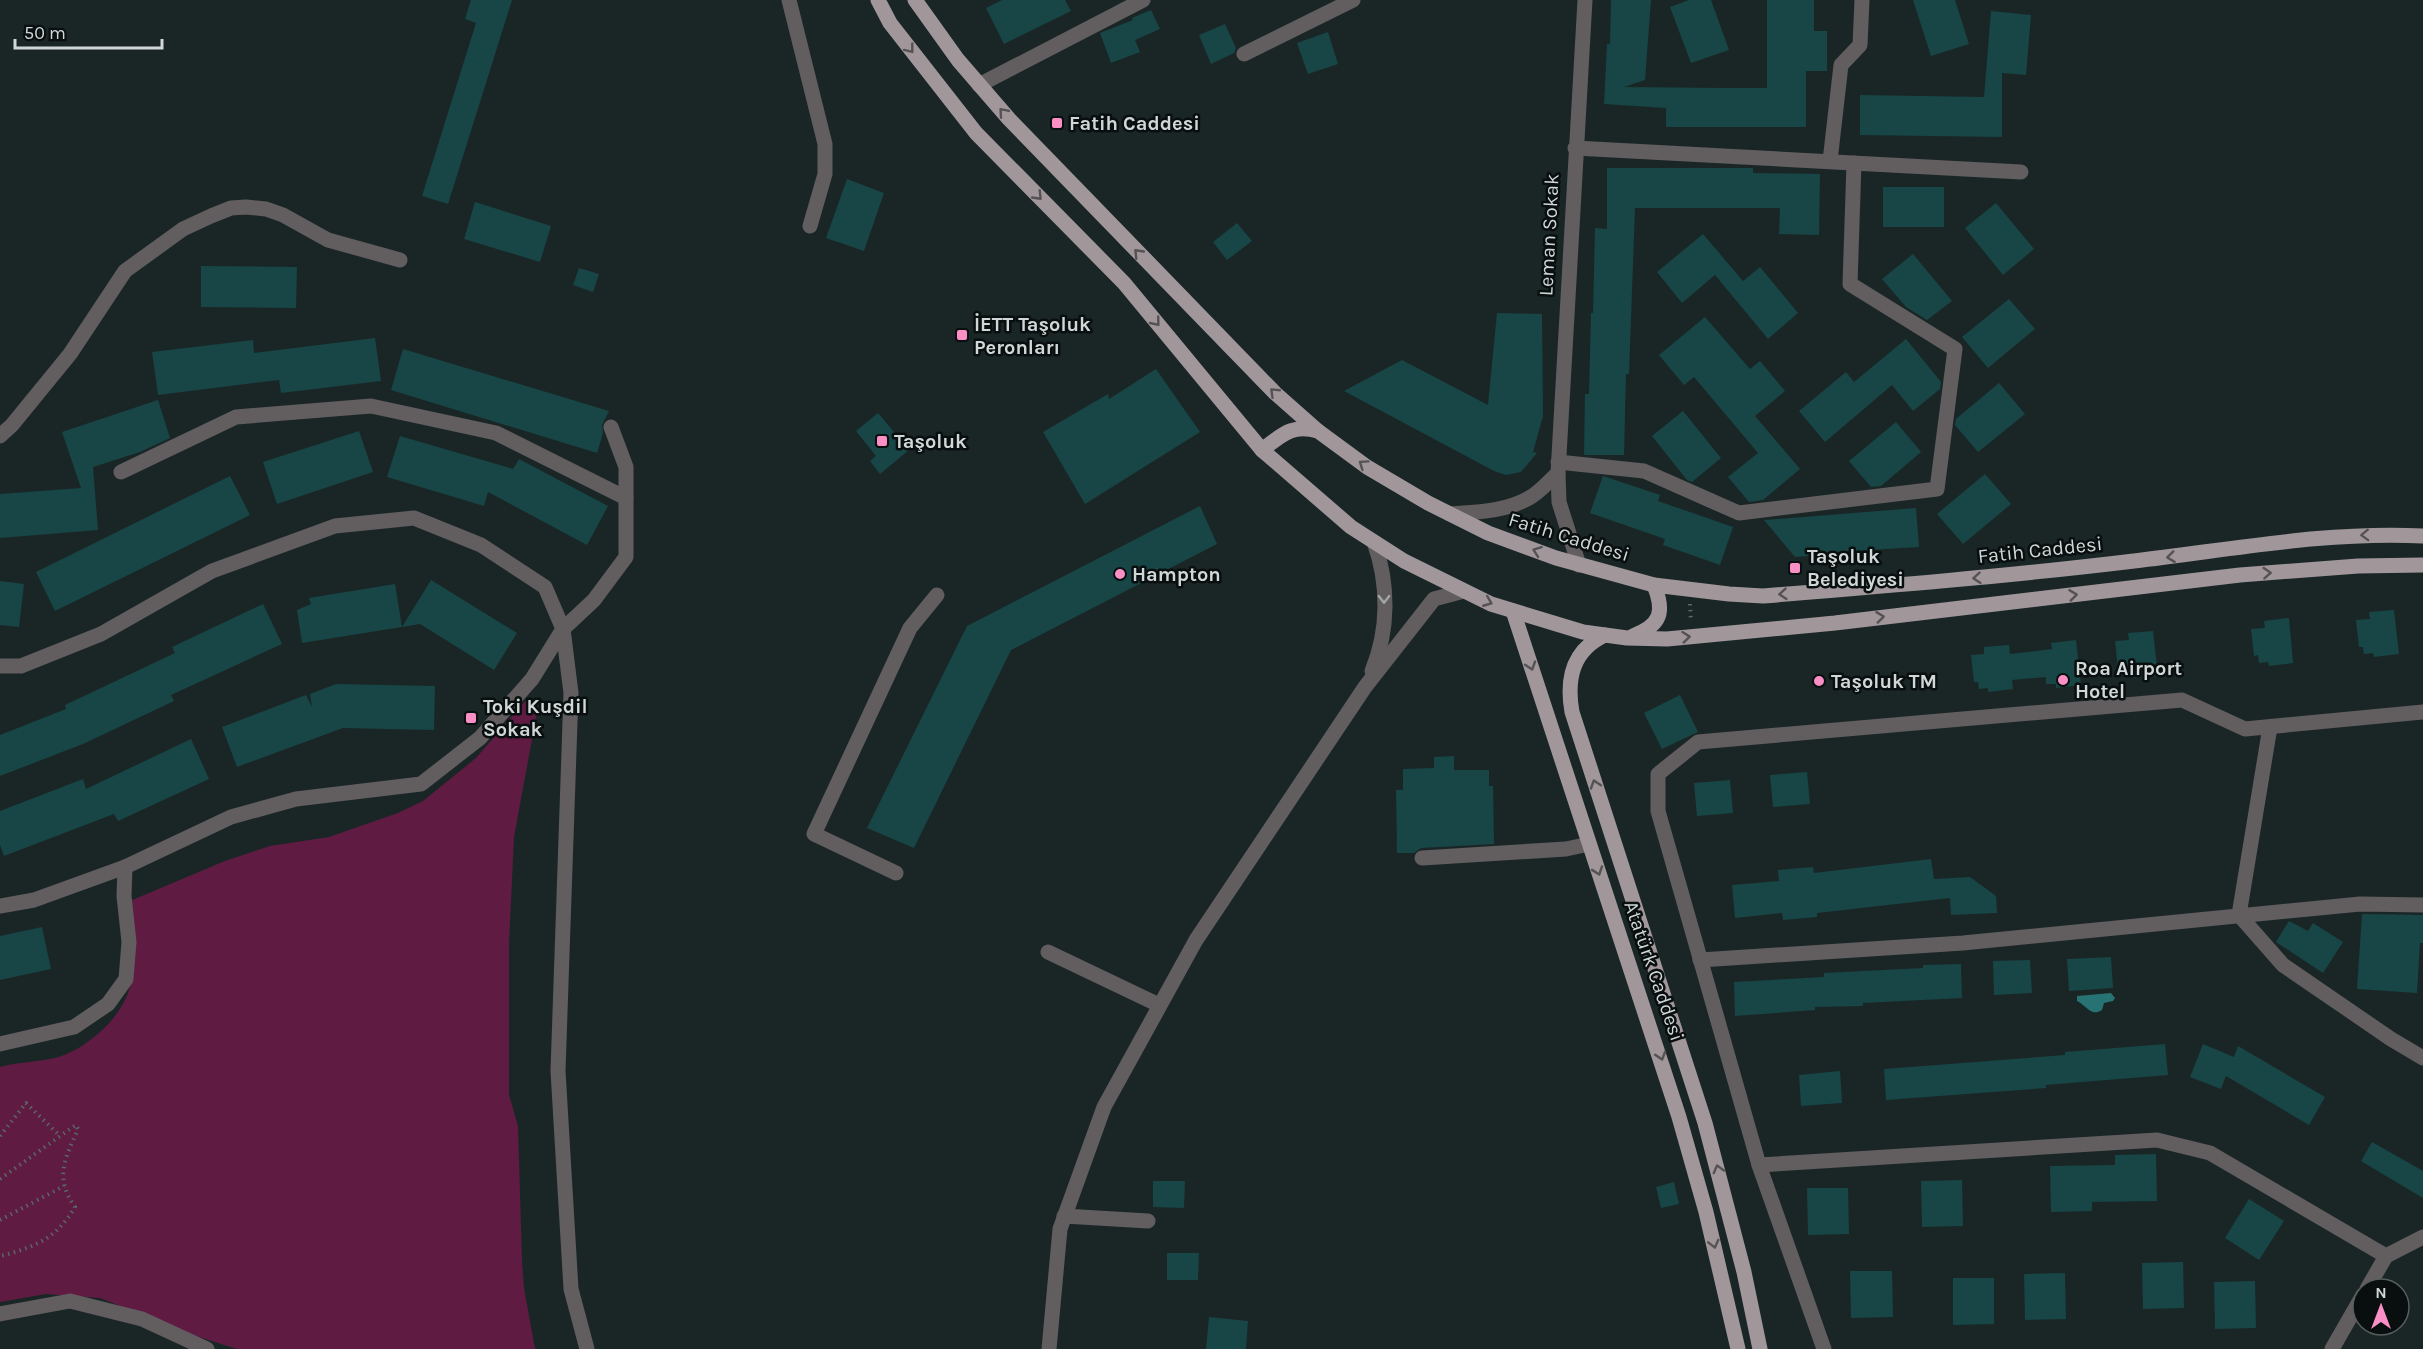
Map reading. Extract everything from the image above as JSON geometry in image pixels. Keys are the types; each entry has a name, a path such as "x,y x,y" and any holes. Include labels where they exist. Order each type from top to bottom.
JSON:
{"main road":[{"path":"878,0 890,23 976,133 1124,284 1262,450 1351,527 1374,542 1412,566 1464,591 1513,610 1583,633 1627,638 1667,639 1835,623 2240,575 2358,566 2423,565"},
{"name":"Fatih Caddesi","path":"915,0 979,85 1009,119 1275,393 1318,431 1367,467 1488,533 1580,565 1654,585 1763,596 2011,575 2327,536 2382,534 2423,536"},
{"path":"1262,450 1284,433 1301,426 1318,431"},
{"path":"1627,638 1649,630 1658,619 1660,607 1654,585"},
{"name":"Atatürk Caddesi","path":"1513,610 1679,1117 1706,1212 1738,1349"},
{"name":"Atatürk Caddesi","path":"1605,635 1591,642 1576,658 1569,696 1572,712 1705,1123 1744,1272 1760,1349"}],"street":[{"path":"789,0 825,144 825,174 810,226"},
{"path":"979,85 1143,0"},
{"path":"1244,54 1336,4 1353,0"},
{"name":"Leman Sokak","path":"1580,565 1559,502 1558,468 1585,0"},
{"path":"1830,161 1841,65 1860,45 1862,0"},
{"path":"1575,148 2021,172"},
{"path":"1450,514 1492,512 1531,498 1558,468 1644,471 1738,513 1937,489 1954,349 1851,284 1854,163"},
{"path":"0,436 12,425 70,354 125,271 183,229 211,216 231,208 266,209 283,215 328,240 400,260"},
{"path":"121,472 236,417 371,406 496,433 626,498"},
{"path":"0,906 34,900 125,867 231,817 296,800 421,784 480,738 532,679 563,629 594,600 626,557 626,467 611,427"},
{"path":"0,666 21,666 101,634 212,571 334,526 414,518 481,545 544,587 563,629 571,693 558,1071 571,1288 588,1349"},
{"path":"1365,687 1377,658 1383,632 1384,577 1374,542"},
{"path":"1049,1349 1060,1229 1064,1216 1104,1107 1159,1005 1196,939 1365,687 1434,599 1464,591"},
{"path":"896,873 814,834 910,628 938,595"},
{"path":"1824,1349 1759,1165 1658,811 1658,774 1698,742 2182,700 2245,729 2423,712"},
{"path":"2239,915 2270,727"},
{"path":"1422,858 1566,849 1589,844"},
{"path":"0,1044 74,1027 108,1004 126,979 129,942 124,896 125,867"},
{"path":"1700,960 1963,944 2360,904 2423,905"},
{"path":"2239,915 2283,965 2391,1039 2423,1058"},
{"path":"1048,952 1159,1005"},
{"path":"1759,1165 2157,1140 2210,1153 2386,1256"},
{"path":"1064,1216 1148,1221"},
{"path":"2374,1277 2386,1256 2423,1237"},
{"path":"0,1314 70,1301 142,1319 207,1349"},
{"path":"2332,1349 2351,1316"}],"path":[{"path":"1688,589 1693,636"},
{"path":"0,1136 26,1103 60,1136"},
{"path":"0,1179 76,1125 78,1129 62,1174 66,1194 75,1207 64,1225 29,1249 0,1256"},
{"path":"0,1220 64,1186"}],"shaded area":[{"path":"527,699 535,700 537,712 514,837 509,944 509,1095 518,1126 522,1262 524,1288 535,1349 237,1349 199,1337 100,1298 46,1294 0,1302 0,1067 67,1054 94,1037 113,1018 124,1003 133,972 134,939 130,901 225,861 270,846 329,837 398,813 423,801 476,758"}],"water":[{"path":"2111,993 2115,998 2113,1001 2104,1003 2102,1010 2098,1012 2092,1012 2077,1001 2077,996"}],"building":[{"path":"471,0 512,0 448,204 422,196 476,23 465,19"},
{"path":"1002,0 1065,0 1071,11 1004,44 986,8"},
{"path":"1611,0 1651,0 1645,80 1624,87 1767,88 1767,0 1814,0 1814,31 1827,31 1827,71 1806,71 1806,127 1666,127 1666,108 1604,104 1607,44 1610,44"},
{"path":"1689,0 1711,0 1729,50 1691,63 1670,7"},
{"path":"1913,0 1955,0 1969,44 1931,56"},
{"path":"1151,10 1160,29 1135,40 1140,52 1111,63 1100,33"},
{"path":"1991,11 2031,15 2026,75 2002,73 2002,137 1860,135 1860,95 1984,97"},
{"path":"1225,24 1236,48 1234,53 1211,64 1199,35"},
{"path":"1328,32 1338,64 1308,74 1297,43"},
{"path":"1607,168 1753,168 1753,173 1820,174 1819,235 1779,234 1780,208 1635,208 1624,455 1584,455 1585,394 1589,394 1591,313 1593,313 1595,228 1607,229"},
{"path":"847,179 884,193 864,251 826,238"},
{"path":"1883,187 1944,187 1944,227 1883,227"},
{"path":"475,202 551,226 540,262 464,239"},
{"path":"1996,203 2034,249 2003,275 1965,228"},
{"path":"1237,223 1252,241 1227,260 1213,242"},
{"path":"1703,234 1743,281 1760,267 1798,313 1768,339 1715,275 1682,303 1657,272"},
{"path":"1913,254 1952,301 1927,320 1906,307 1882,279"},
{"path":"201,266 297,267 296,308 201,307"},
{"path":"579,268 599,274 593,292 573,285"},
{"path":"2009,299 2035,329 1988,368 1962,337"},
{"path":"1497,313 1542,314 1543,416 1533,452 1537,453 1521,472 1506,475 1494,471 1344,391 1402,360 1488,405"},
{"path":"1705,317 1750,369 1760,361 1785,391 1755,416 1800,469 1763,500 1749,502 1728,477 1758,453 1694,377 1684,385 1659,355"},
{"path":"375,338 381,381 281,393 279,380 158,395 152,352 253,340 254,353"},
{"path":"1906,339 1941,382 1940,389 1913,411 1892,385 1825,442 1799,411 1846,372 1854,382"},
{"path":"403,349 609,411 602,425 603,433 597,453 391,390"},
{"path":"1156,369 1200,432 1085,504 1043,432 1108,394 1109,399"},
{"path":"1999,383 2025,414 1978,452 1955,425 1956,419"},
{"path":"158,400 170,438 140,452 93,467 98,530 0,538 0,494 81,488 62,432"},
{"path":"1683,411 1721,458 1692,482 1687,480 1652,436"},
{"name":"Taşoluk","path":"878,413 909,450 880,474 870,461 876,456 856,431"},
{"path":"1896,422 1921,452 1881,486 1871,487 1849,461"},
{"path":"359,431 373,472 277,504 263,462"},
{"path":"400,436 513,469 519,459 608,506 587,545 488,492 484,506 387,477"},
{"path":"1985,474 2011,504 1963,544 1937,514"},
{"path":"230,476 250,515 55,611 36,572"},
{"path":"1603,476 1660,495 1658,501 1733,527 1720,565 1663,545 1665,539 1590,513"},
{"path":"1200,506 1217,544 1011,650 914,848 867,828 967,626"},
{"path":"1916,508 1919,547 1835,552 1835,554 1795,557 1764,520"},
{"path":"431,580 517,633 494,670 420,624 402,627"},
{"path":"0,581 24,584 19,627 0,625"},
{"path":"395,584 402,627 302,643 297,610 311,604 309,598"},
{"path":"263,604 282,644 171,695 174,701 83,744 0,776 0,735 66,709 65,705 175,653 172,647"},
{"path":"2394,610 2399,654 2374,657 2373,653 2364,654 2363,647 2359,647 2356,620 2370,619 2369,612"},
{"path":"2289,618 2293,663 2269,666 2268,662 2259,663 2258,655 2254,656 2251,629 2265,628 2264,621"},
{"path":"2153,631 2158,676 2133,678 2133,674 2123,675 2122,668 2118,669 2115,641 2129,640 2128,633"},
{"path":"2076,640 2081,685 2056,688 2056,684 2046,684 2046,677 2012,680 2013,689 1988,692 1988,688 1979,689 1978,682 1974,682 1971,655 1984,654 1984,647 2009,645 2010,654 2052,649 2051,643"},
{"path":"336,684 435,686 434,730 343,728 237,767 222,727 306,695 312,707 310,694"},
{"path":"1680,695 1698,732 1662,749 1644,713"},
{"path":"191,739 209,779 118,821 114,814 4,856 0,845 0,811 83,779 86,789"},
{"path":"1454,756 1454,770 1489,770 1489,786 1493,786 1494,844 1421,848 1414,853 1397,853 1396,790 1403,790 1403,769 1434,768 1434,757"},
{"path":"1807,772 1810,804 1773,807 1770,775"},
{"path":"1730,780 1733,813 1697,816 1694,783"},
{"path":"1931,859 1934,879 1970,877 1996,896 1997,913 1951,915 1950,898 1817,913 1817,917 1783,920 1782,913 1735,918 1732,885 1779,881 1778,870 1813,867 1814,873"},
{"path":"2362,914 2423,915 2423,943 2420,943 2417,993 2357,989"},
{"path":"2289,921 2308,931 2313,923 2343,942 2323,973 2276,942"},
{"path":"42,927 51,969 0,980 0,936"},
{"path":"2111,957 2113,988 2069,991 2067,959"},
{"path":"2030,960 2032,993 1994,995 1993,961"},
{"path":"1961,964 1962,998 1863,1003 1863,1006 1815,1007 1815,1010 1735,1016 1734,982 1824,977 1824,973"},
{"path":"2165,1044 2168,1075 2046,1085 2046,1088 1886,1100 1884,1069 2065,1055 2065,1052"},
{"path":"2203,1044 2234,1057 2238,1046 2325,1097 2309,1125 2226,1076 2221,1089 2190,1077"},
{"path":"1840,1071 1842,1103 1801,1106 1799,1075"},
{"path":"2372,1142 2423,1171 2423,1198 2361,1161"},
{"path":"2156,1154 2157,1201 2092,1202 2092,1211 2051,1212 2050,1166 2115,1165 2115,1155"},
{"path":"1962,1180 1963,1226 1922,1227 1921,1181"},
{"path":"1153,1181 1185,1181 1184,1208 1153,1207"},
{"path":"1674,1182 1679,1204 1661,1208 1656,1187"},
{"path":"1807,1188 1848,1188 1849,1234 1808,1235"},
{"path":"2249,1199 2284,1221 2259,1260 2225,1238"},
{"path":"1167,1253 1199,1253 1198,1280 1167,1280"},
{"path":"2183,1262 2184,1308 2143,1309 2142,1263"},
{"path":"1850,1271 1892,1271 1893,1317 1851,1318"},
{"path":"2065,1273 2066,1319 2025,1320 2024,1274"},
{"path":"1953,1278 1994,1278 1994,1324 1953,1325"},
{"path":"2255,1281 2256,1328 2215,1329 2214,1282"},
{"path":"1209,1317 1248,1321 1246,1349 1206,1349"}],"place":[{"name":"Fatih Caddesi","path":"1057,123"},
{"name":"İETT Taşoluk Peronları","path":"962,335"},
{"name":"Taşoluk","path":"882,441"},
{"name":"Taşoluk Belediyesi","path":"1795,568"},
{"name":"Hampton","path":"1120,574"},
{"name":"Roa Airport Hotel","path":"2063,680"},
{"name":"Taşoluk TM","path":"1819,681"},
{"name":"Toki Kuşdil Sokak","path":"471,718"}]}
